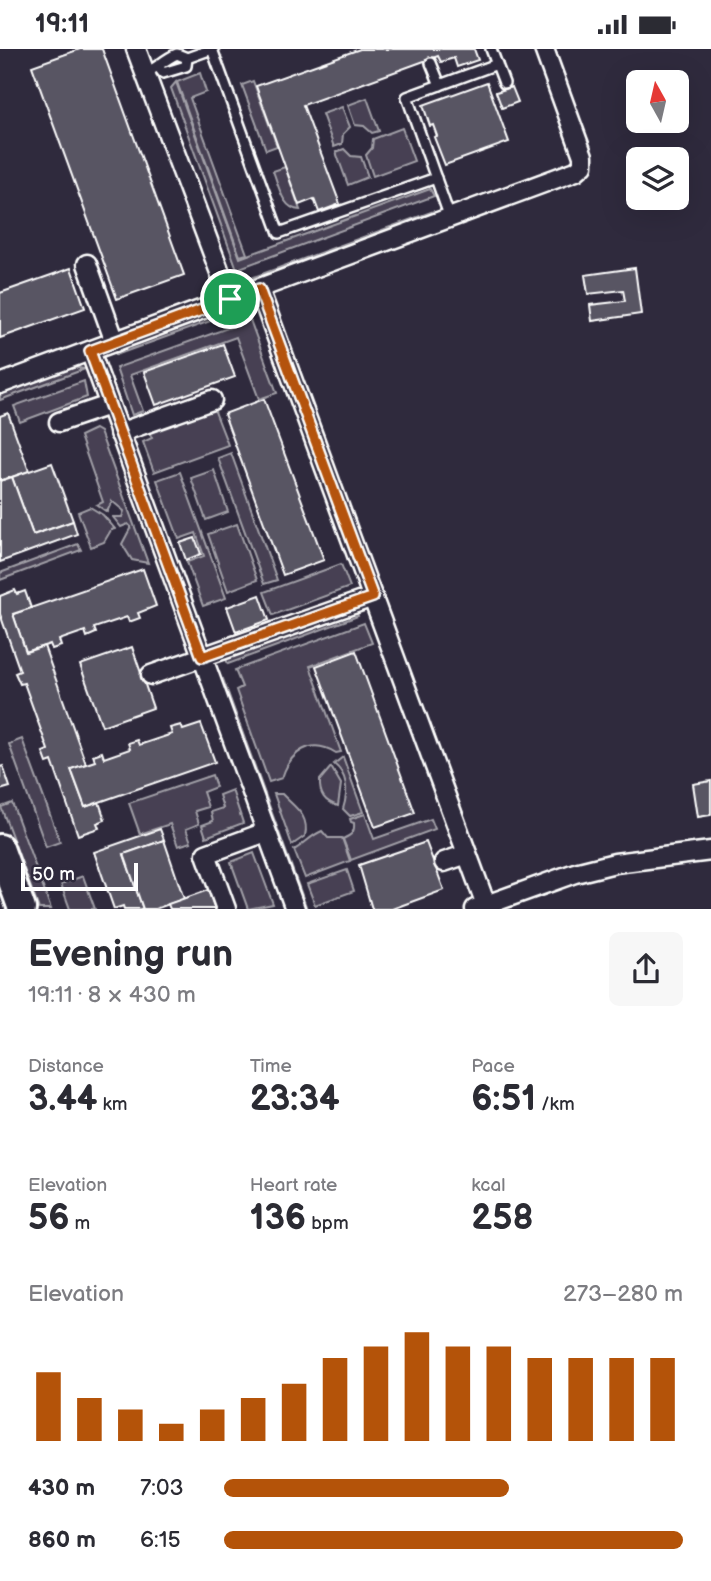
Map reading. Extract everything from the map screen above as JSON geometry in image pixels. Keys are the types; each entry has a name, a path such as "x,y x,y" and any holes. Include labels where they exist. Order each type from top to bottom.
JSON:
{"main road":[{"path":"0,848 22,909"}],"street":[{"path":"136,49 152,71 230,299"},
{"path":"0,384 576,171 583,165 583,156 544,49"},
{"path":"88,264 115,342"},
{"path":"259,289 467,854 480,907 575,873 615,863 711,851"},
{"path":"90,351 295,909"},
{"path":"119,433 212,400"},
{"path":"59,422 109,405"},
{"path":"151,675 373,597"},
{"path":"226,909 206,854 266,832"},
{"path":"443,862 467,854"}],"lane":[{"path":"152,71 165,59 177,54 187,58 212,49 279,233 436,178"},
{"path":"491,49 504,83"},
{"path":"432,63 440,85"},
{"path":"450,218 407,97 497,64"}],"shaded area":[{"path":"200,73 206,92 190,98 247,254 240,256 177,82"},
{"path":"253,81 277,146 266,150 242,85"},
{"path":"176,82 240,258 430,189 434,196 237,269 171,88"},
{"path":"367,98 379,131 372,133 364,126 355,125 348,105"},
{"path":"342,107 350,127 343,134 342,144 334,147 322,114"},
{"path":"402,128 414,161 373,176 366,155 372,148 373,139"},
{"path":"344,149 351,156 361,157 368,177 348,185 336,152"},
{"path":"285,167 300,210 289,206 279,190 273,171"},
{"path":"434,211 427,217 245,284 243,281"},
{"path":"242,303 244,309 116,355 114,349"},
{"path":"250,320 277,393 259,399 236,337 130,375 143,411 132,415 116,368"},
{"path":"71,367 85,369 0,400 0,393"},
{"path":"84,381 87,397 20,422 14,406"},
{"path":"214,409 228,445 154,472 143,442 152,438 149,432"},
{"path":"95,429 100,432 148,563 132,560 122,544 131,527 128,524 121,527 113,517 122,517 124,511 112,501 107,512 97,505 103,502 80,436"},
{"path":"231,453 277,580 264,584 218,458"},
{"path":"214,470 228,512 206,520 191,478"},
{"path":"180,472 226,598 203,606 187,562 204,556 196,533 179,539 157,480"},
{"path":"90,507 103,515 115,529 111,530 104,542 91,547 78,512"},
{"path":"237,524 257,580 228,591 208,534"},
{"path":"78,544 81,550 0,580 0,573"},
{"path":"341,564 350,587 273,615 264,592"},
{"path":"356,611 358,616 228,664 226,659"},
{"path":"364,623 372,643 310,666 341,752 310,747 296,754 282,778 269,782 236,690 242,687 235,670"},
{"path":"223,679 307,909 304,909 220,680"},
{"path":"22,739 60,842 46,847 9,744"},
{"path":"343,757 363,812 350,816 343,809 346,797 345,779 334,764"},
{"path":"331,767 341,784 338,806 326,800 321,790 320,780"},
{"path":"212,775 216,787 203,792 208,807 195,811 199,824 186,829 191,842 178,846 170,824 140,834 129,803"},
{"path":"232,790 243,823 206,837 202,825 213,821 211,812 223,808 219,795"},
{"path":"274,794 282,794 300,812 305,822 305,836 292,845"},
{"path":"12,803 51,909 39,909 1,807"},
{"path":"365,814 374,839 431,819 435,829 351,860 343,839 353,831 354,823 350,819"},
{"path":"322,831 328,838 342,838 350,861 305,878 294,850"},
{"path":"254,853 273,904 248,909 231,862"},
{"path":"347,870 354,891 315,905 307,884"},
{"path":"83,876 95,909 70,909 61,884"}],"building":[{"path":"80,49 102,49 184,275 117,299 32,66"},
{"path":"360,49 474,49 478,60 457,67 454,58 441,62 438,56 303,105 340,204 319,212 314,199 299,205 256,86"},
{"path":"487,82 509,142 445,165 434,137 437,136 433,125 430,126 423,105"},
{"path":"512,87 518,102 502,108 496,92"},
{"path":"71,268 85,308 0,338 0,293"},
{"path":"635,268 641,314 592,321 590,305 625,301 623,290 588,294 585,275"},
{"path":"223,344 235,377 156,405 144,372"},
{"path":"264,399 324,560 283,575 224,414"},
{"path":"8,413 29,471 0,481 0,416"},
{"path":"52,463 73,521 33,535 12,477"},
{"path":"12,477 33,535 73,521 77,534 0,562 0,481"},
{"path":"195,538 201,554 186,560 180,543"},
{"path":"143,569 156,606 138,613 140,618 129,622 127,617 94,628 96,633 87,637 85,631 59,640 61,646 52,649 50,644 26,652 13,614"},
{"path":"15,590 17,594 25,591 31,608 13,614 26,652 44,646 86,764 71,769 85,807 99,802 105,820 97,823 99,828 78,835 52,761 47,763 43,752 48,750 24,683 20,684 15,673 20,671 0,614 0,596"},
{"path":"260,595 269,620 236,632 227,607"},
{"path":"132,647 153,708 102,726 80,665"},
{"path":"356,651 415,813 375,827 316,666"},
{"path":"201,724 215,762 85,807 71,769 95,761 93,755 102,752 104,758 130,749 128,743 137,740 139,745 172,734 170,728 181,725 183,730"},
{"path":"3,766 10,787 0,790 0,767"},
{"path":"711,781 711,815 698,817 693,784"},
{"path":"160,829 164,840 124,854 143,909 124,909 123,906 114,909 94,852"},
{"path":"164,840 184,899 155,909 143,909 124,854"},
{"path":"426,842 444,890 392,909 372,909 359,865"},
{"path":"208,890 215,909 170,909 168,904"}],"route":[{"path":"259,289 373,597 202,657 90,351 230,299 259,289"}]}
